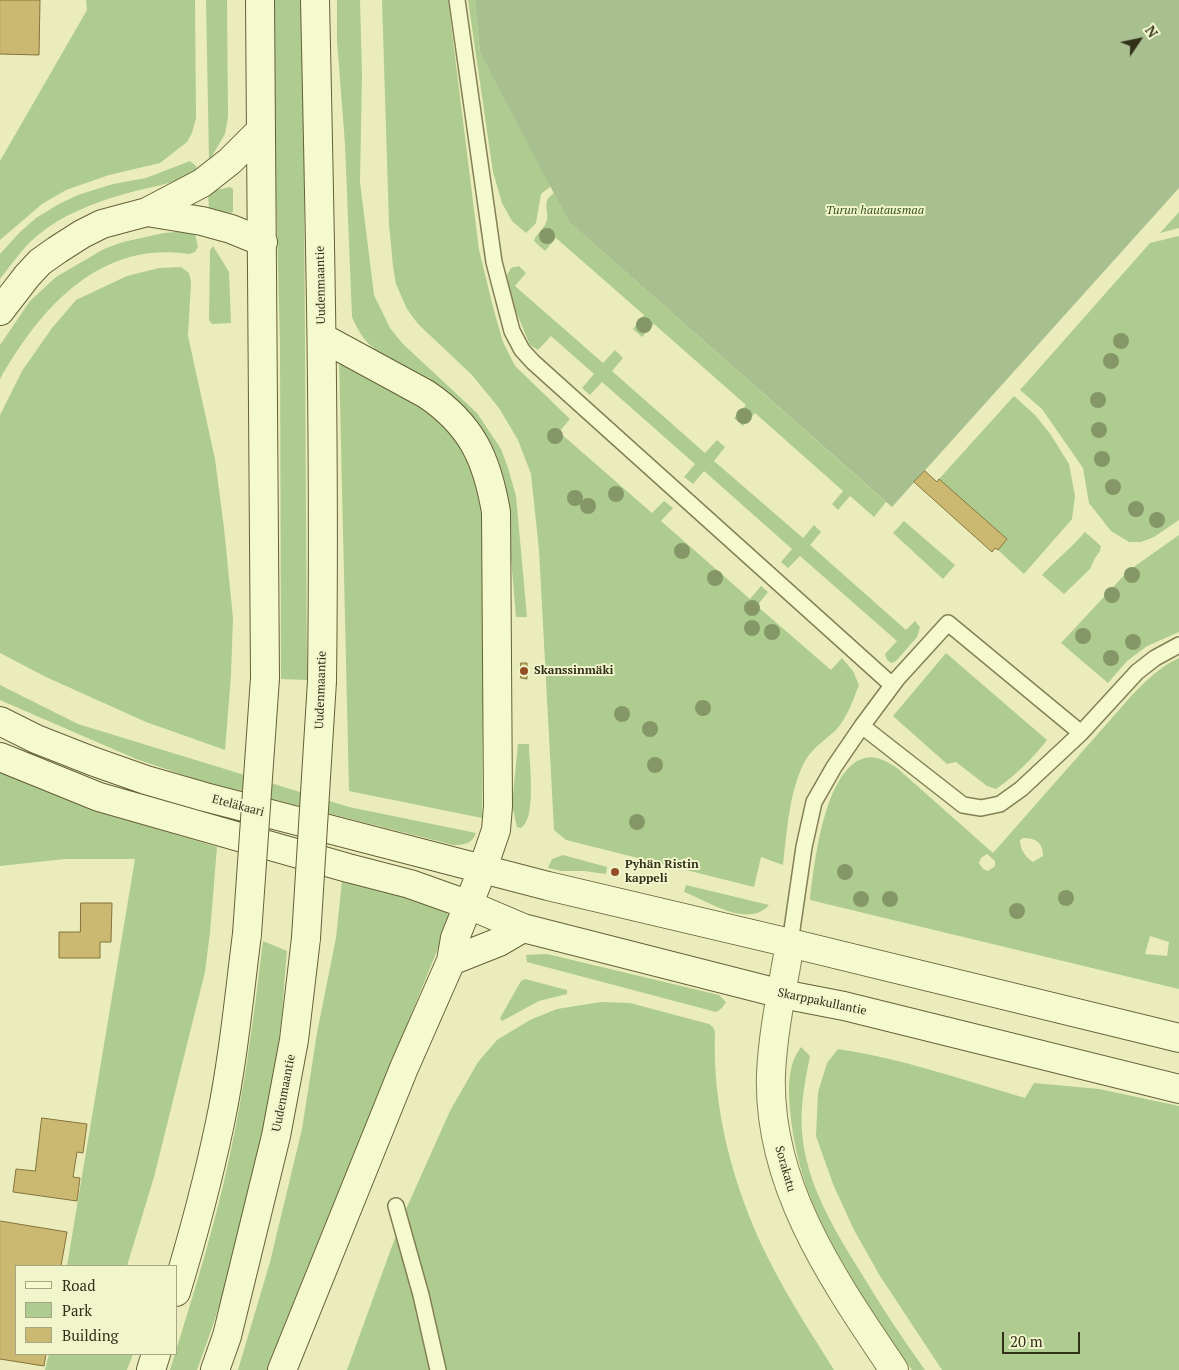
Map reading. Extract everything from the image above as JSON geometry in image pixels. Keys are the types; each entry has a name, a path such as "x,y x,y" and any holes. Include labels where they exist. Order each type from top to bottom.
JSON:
{"main road":[{"path":"178,1285 195,1229 220,1122 234,1044 247,934 265,678 260,0"},
{"name":"Uudenmaantie","path":"215,1370 227,1336 276,1136 294,1040 306,938 322,681 324,544 323,338 315,0"},
{"path":"0,311 40,262 57,250 102,224 147,212 202,183 230,161 261,130"},
{"path":"147,212 230,229 262,242"},
{"path":"282,1370 401,1077 451,961 456,938 484,868 496,830 498,806 496,512 488,471 475,442 454,416 439,402 323,338"},
{"name":"Eteläkaari","path":"0,721 36,739 146,780 484,868"},
{"path":"0,757 99,797 329,863 410,884 469,905"},
{"path":"484,868 557,888 790,942 1179,1038"},
{"name":"Skarppakullantie","path":"469,905 523,928 782,994 844,1006 1124,1077 1179,1089"},
{"path":"451,961 499,942 523,928"},
{"name":"Sorakatu","path":"790,942 775,1035 771,1075 776,1134 790,1191 820,1253 894,1370"},
{"path":"150,1370 156,1355"}],"lane":[{"path":"457,0 494,262 512,331 522,350 892,685"},
{"path":"790,942 804,847 814,802 834,767 892,685 948,623 1080,733"},
{"path":"862,726 963,805 981,808 1000,804 1021,789 1080,733 1137,672 1154,658 1179,645"},
{"path":"396,1206 421,1295 438,1370"}],"green space":[{"path":"86,0 195,0 196,118 192,133 187,142 160,163 109,175 66,190 42,204 0,240 0,161 87,10"},
{"path":"206,0 227,0 228,117 225,134 209,161"},
{"path":"273,0 303,0 307,680 281,679 280,343"},
{"path":"337,0 360,0 362,75 360,182 374,295 390,328 402,343 477,413 501,449 516,496 527,617 516,617 508,522 500,474 367,342 352,317 345,144 337,41"},
{"path":"382,0 448,0 479,250 494,311 503,342 515,366 570,419 559,432 652,513 664,501 673,508 661,521 750,599 761,586 768,592 757,606 831,670 842,658 853,671 859,685 840,725 810,753 799,774 789,813 783,865 761,857 754,887 566,840 554,830 539,550 531,474 518,440 499,408 472,375 418,324 407,309 396,284 389,225"},
{"path":"468,0 475,0 480,53 551,186 541,194 536,223 526,233 512,221 502,203 493,172"},
{"name":"Turun hautausmaa","path":"475,0 1179,0 1179,188 892,507 569,222 480,53"},
{"path":"190,161 196,166 197,171 188,176 170,183 99,202 77,211 47,228 27,245 0,279 0,254 36,218 78,195 113,184 146,178"},
{"path":"230,187 233,189 233,212 209,209 208,192"},
{"path":"554,193 569,222 886,502 874,517 850,496 838,510 832,504 843,491 755,413 743,426 734,418 746,405 654,324 642,337 633,329 644,315 556,238 545,251 534,241 546,223 546,205 550,196"},
{"path":"1179,212 1179,228 1160,233"},
{"path":"188,231 195,234 198,247 195,252 189,254 157,252 128,258 101,269 76,285 54,305 34,328 0,379 0,345 30,301 56,277 104,249 123,242 164,233"},
{"path":"1179,236 1179,520 1154,537 1141,542 1129,542 1111,531 1089,503 1083,468 1042,409 1020,390 1150,243"},
{"path":"213,246 229,272 231,323 212,324 209,320 210,250"},
{"path":"519,266 526,273 515,286 603,363 615,350 623,358 612,371 705,453 717,440 725,447 714,461 803,538 814,525 821,532 810,545 906,630 915,621 920,627 917,637 896,661 891,663 887,660 885,654 897,641 800,556 788,568 781,562 792,549 704,471 693,484 684,477 695,464 602,382 590,395 582,388 594,374 551,336 538,350 530,345 510,297 507,275 511,268"},
{"path":"181,267 189,273 191,282 188,336 215,459 233,618 225,750 146,722 46,677 0,653 0,415 22,371 52,328 76,300 127,276 159,268"},
{"path":"339,358 434,417 458,443 475,474 484,525 482,818 349,791"},
{"path":"1014,396 1035,415 1051,435 1069,464 1075,496 1072,519 1024,574 998,550 1007,539 939,479"},
{"path":"904,521 955,565 943,579 893,533"},
{"path":"1085,532 1101,546 1100,551 1090,569 1064,594 1042,575"},
{"path":"1179,535 1179,632 1147,646 1127,661 1108,683 1061,643 1128,571"},
{"path":"946,653 1047,740 1024,766 996,789 987,786 956,762 947,764 893,716"},
{"path":"1179,658 1179,989 810,900 818,843 824,820 831,798 840,780 851,766 865,758 873,757 897,768 993,853 1133,694 1154,674","holes":["1023,838 1038,842 1042,847 1043,856 1033,862 1028,858 1021,847 1020,840","987,854 995,861 995,866 988,871 983,869 979,863 981,858","1150,936 1169,942 1167,956 1145,954"]},
{"path":"0,685 78,724 349,807 476,833 472,840 467,843 453,845 198,780 136,759 0,700"},
{"path":"518,744 529,744 531,776 529,813 526,822 521,828 517,827 512,805"},
{"path":"0,768 61,796 118,817 217,847 205,972 154,1177 127,1265 67,1265 135,859 65,859 0,866"},
{"path":"563,855 607,867 606,874 584,871 561,871 548,868 552,859"},
{"path":"342,880 440,907 446,911 450,919 353,1157 306,1285 271,1370 238,1370 270,1262 302,1129 317,1033 336,938"},
{"path":"686,885 769,905 760,912 739,914 684,892"},
{"path":"263,941 287,951 278,1046 264,1128 246,1210 224,1291 197,1370 170,1370 175,1355 178,1355 178,1344 223,1186 235,1132 253,1023"},
{"path":"547,954 719,995 726,1002 716,1012 527,962 526,955"},
{"path":"525,979 567,990 567,994 539,1001 502,1021 500,1018 521,981"},
{"path":"601,1002 630,1003 709,1024 713,1027 715,1032 715,1061 721,1118 727,1147 744,1203 774,1271 834,1370 347,1370 403,1216 450,1111 478,1062 497,1040 530,1020 557,1009"},
{"path":"801,1047 810,1056 803,1094 802,1132 809,1169 815,1187 831,1222 850,1255 891,1321 925,1370 912,1370 902,1357 846,1269 829,1240 815,1209 795,1145 790,1109 791,1068"},
{"path":"838,1049 909,1064 1025,1098 1034,1083 1099,1089 1179,1106 1179,1370 942,1370 880,1276 854,1230 833,1184 816,1136 818,1092 827,1063"},
{"path":"49,1355 133,1355 127,1370 45,1370"}],"building":[{"path":"0,0 40,0 39,55 0,54"},
{"path":"925,471 937,482 939,479 1007,539 998,550 995,548 992,552 914,482"},
{"path":"521,663 527,663 527,679 521,678"},
{"path":"81,903 112,903 111,942 100,942 100,958 59,958 59,932 80,932"},
{"path":"42,1118 87,1124 83,1153 77,1152 73,1177 80,1178 77,1201 13,1192 16,1169 35,1171"},
{"path":"0,1221 67,1232 61,1265 15,1265 15,1355 46,1355 44,1366 0,1359"}],"place":[{"name":"Skanssinmäki","path":"524,671"},
{"name":"Pyhän Ristin kappeli","path":"615,872"}]}
